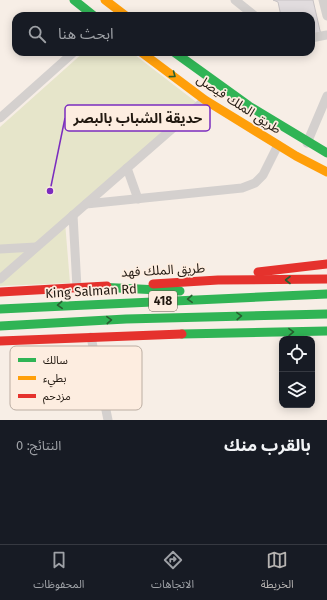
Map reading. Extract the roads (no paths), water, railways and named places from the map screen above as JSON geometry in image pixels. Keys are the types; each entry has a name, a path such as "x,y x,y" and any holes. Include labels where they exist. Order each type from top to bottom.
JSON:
{"main road":[{"path":"74,0 89,12"},
{"path":"105,0 121,12"},
{"name":"طريق الملك فيصل","path":"147,56 205,100 278,145 327,172"},
{"name":"طريق الملك فيصل","path":"179,56 230,94 327,154"},
{"path":"174,282 327,264"},
{"name":"طريق الملك فهد","path":"0,292 174,282 327,279"},
{"path":"96,287 284,295"},
{"name":"King Salman Rd","path":"0,309 327,294"},
{"name":"418","path":"0,326 126,319 327,314"},
{"path":"0,341 91,337 327,331"}],"street":[{"path":"236,0 250,12"},
{"path":"323,0 327,16"},
{"path":"315,37 327,35"},
{"path":"0,118 70,56"},
{"path":"307,143 327,96"},
{"path":"0,278 205,100"},
{"path":"86,204 242,188 255,183 263,174 278,145"},
{"path":"127,168 138,199"},
{"path":"73,215 77,288"},
{"path":"0,249 36,247"},
{"path":"91,337 93,346"},
{"path":"106,410 108,420"}],"place":[{"name":"حديقة الشباب بالبصر","path":"50,191"}]}
